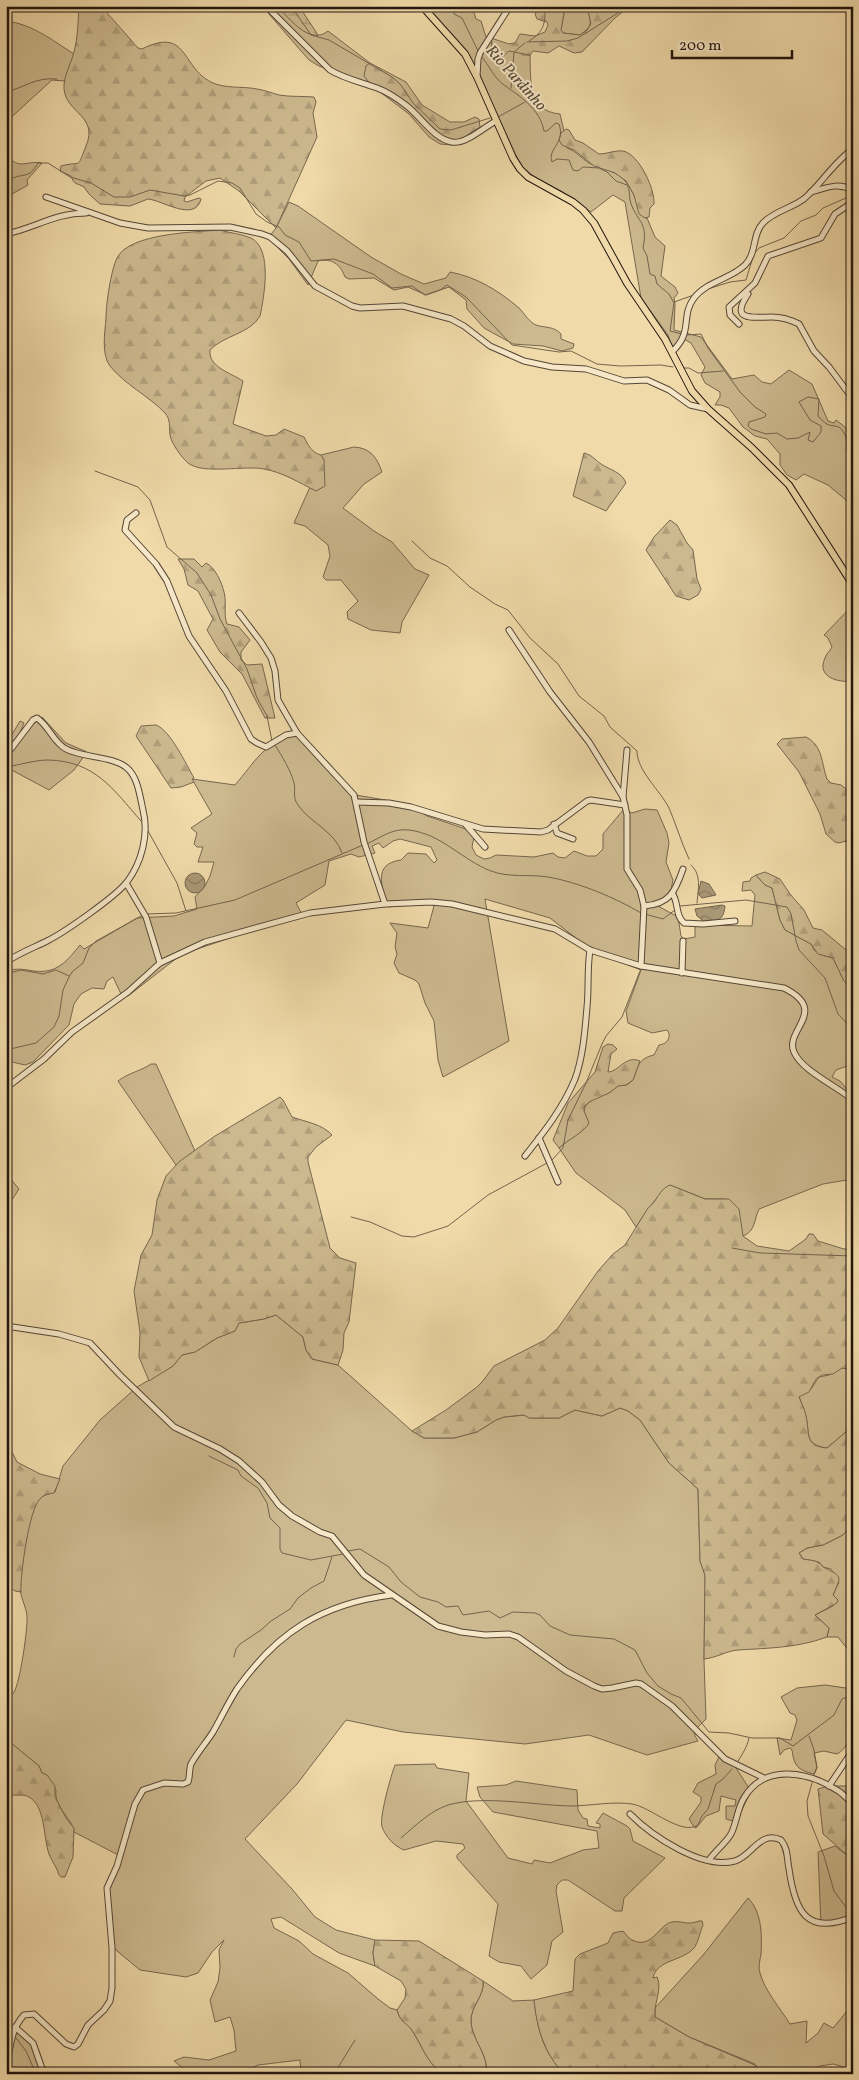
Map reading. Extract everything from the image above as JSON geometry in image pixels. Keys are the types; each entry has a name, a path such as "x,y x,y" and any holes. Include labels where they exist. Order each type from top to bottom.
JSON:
{"main road":[{"path":"422,6 465,54 520,169 528,177 573,202 594,223 627,283 657,326 692,391 708,409 752,448 789,485 853,585"}],"street":[{"path":"266,6 330,70 342,77 379,88 392,96 419,116 443,140 453,143 462,141 496,121"},
{"path":"477,77 478,59 510,6"},
{"path":"672,352 685,335 689,308 694,298 702,290 745,265 750,258 758,229 763,222 804,199 845,154 853,149"},
{"path":"810,193 836,185 845,186 853,190"},
{"path":"46,197 120,223 148,228 230,227 262,234 275,240 287,251 315,286 352,306 360,308 402,306 451,319 464,326 490,346 524,361 552,367 586,369 624,381 646,380 670,390 690,405 708,409"},
{"path":"853,202 835,214 821,238 768,256 755,283 741,304 744,315 750,318 779,318 799,324 814,351 829,367 853,399"},
{"path":"6,234 56,216 70,213 91,213"},
{"path":"739,324 730,314 729,307 755,283"},
{"path":"136,513 127,520 124,530 156,564 168,581 190,636 226,691 251,739 266,746 286,735 297,733"},
{"path":"239,613 271,658 275,671 278,700 297,733 350,790 356,802 365,844 385,904"},
{"path":"509,630 550,692 588,742 623,797 625,805 627,869 640,890 644,908 641,966"},
{"path":"6,962 48,940 98,906 126,883 144,844 146,835 139,790 128,768 117,763 66,749 57,742 38,718 33,720 11,749"},
{"path":"623,797 627,750"},
{"path":"356,802 389,803 404,806 483,829 541,832 548,830 591,800 625,805"},
{"path":"466,824 485,847"},
{"path":"554,824 557,833 573,839"},
{"path":"644,908 662,903 672,893 683,869"},
{"path":"126,883 145,915 160,963"},
{"path":"672,893 680,920 684,923 735,922"},
{"path":"6,1088 44,1059 72,1032 128,992 160,963 185,950 205,942 310,913 385,904 431,902 452,904 548,927 590,950 641,966 771,985 794,992 801,1000 805,1009 805,1018 794,1037 793,1051 805,1065 853,1100"},
{"path":"682,972 683,940"},
{"path":"525,1156 562,1105 575,1078 580,1060 587,1009 587,967 590,950"},
{"path":"539,1138 558,1182"},
{"path":"6,1326 59,1334 90,1343 168,1422 181,1431 220,1449 239,1461 262,1482 285,1511 296,1520 332,1536 364,1575 391,1595 415,1608 438,1626 452,1631 485,1636 509,1634 518,1637 566,1671 602,1689 636,1683 641,1684 672,1706 725,1759 764,1778"},
{"path":"6,2073 15,2027 24,2015 34,2014 70,2047 76,2046 88,2025 104,2010 110,2001 112,1988 112,1948 108,1888 118,1866 139,1796 143,1790 156,1786 188,1782 190,1766 203,1748 236,1691 268,1651 293,1630 313,1617 350,1602 391,1595"},
{"path":"829,1786 853,1750"},
{"path":"709,1860 731,1833 743,1798 755,1784 764,1778 794,1774 836,1789 853,1804"},
{"path":"630,1814 667,1843 683,1852 709,1860 735,1861 742,1859 764,1840 776,1838 781,1840 786,1847 792,1890 804,1916 814,1923 822,1924 853,1917"},
{"path":"15,2027 34,2043 44,2074"}],"green space":[{"path":"79,6 101,6 138,48 142,49 157,43 168,42 176,45 201,75 216,84 257,89 283,96 314,97 316,102 313,113 317,137 276,228 239,191 220,178 206,181 185,197 184,201 187,202 201,199 198,206 185,210 148,199 130,206 100,204 84,187 75,182 71,176 60,171 61,166 79,162 89,136 85,121 70,104 64,89 66,75 75,46"},
{"path":"262,6 277,6 307,33 321,35 328,31 370,63 366,66 372,86 319,66 309,60"},
{"path":"277,6 299,6 318,35 312,35 301,29"},
{"path":"426,6 472,6 476,19 481,21 486,37 491,38 492,49 517,51 523,55 530,55 531,84 536,101 549,112 560,114 564,131 561,133 567,148 592,165 615,173 626,182 645,218 647,218 655,237 665,246 661,276 675,287 678,293 674,298 674,330 701,337 732,379 754,375 762,382 771,384 789,370 812,384 828,421 834,423 836,420 845,427 853,440 853,506 828,485 804,474 796,480 787,475 780,465 780,454 767,439 755,436 743,427 729,408 715,405 720,397 720,392 705,383 701,375 705,367 691,343 682,338 672,347 668,335 641,298 625,202 613,195 591,212 561,191 537,179 521,166 473,64"},
{"path":"548,6 562,6 564,13 561,30 563,33 580,35 591,24 587,6 630,6 615,18 582,52 574,53 559,46 548,53 533,51 530,55 509,51 501,58 494,56 491,38 509,44 515,43 520,34 535,36 545,32 548,25 547,22 537,19 535,14 538,10"},
{"path":"562,6 587,6 590,25 580,35 563,33 561,30 564,13"},
{"path":"6,21 33,29 74,54 65,81 52,80 6,122"},
{"path":"370,63 406,82 422,105 450,122 464,122 475,117 479,119 480,127 452,145 440,144 429,137 409,114 372,86 364,76 366,66"},
{"path":"566,129 569,130 575,140 599,154 623,151 635,158 649,181 654,198 654,204 650,208 649,217 645,218 639,214 634,195 626,181 615,173 594,166 574,150 562,145 559,140 561,133"},
{"path":"6,155 11,160 20,164 42,163 27,180 28,185 6,198"},
{"path":"289,202 298,206 371,257 401,274 424,284 446,278 450,272 469,277 486,285 511,301 533,324 558,331 561,334 561,339 574,344 573,348 562,351 543,346 513,344 484,328 467,309 466,300 449,287 426,295 408,287 394,290 374,278 349,279 345,277 338,265 327,260 318,261 308,285 289,259 268,238 276,228"},
{"path":"220,230 251,238 258,244 265,263 265,286 260,316 250,327 222,341 210,350 210,356 216,365 243,381 233,424 266,436 276,435 284,429 304,437 311,448 321,455 324,460 325,486 316,491 271,470 256,468 214,469 195,467 188,463 172,442 169,421 165,413 122,379 107,361 104,343 106,312 111,279 117,258 124,250 135,243 149,239 164,235"},
{"path":"354,447 365,449 369,452 378,462 382,472 364,484 343,508 392,542 415,569 429,575 402,622 400,633 371,630 348,619 347,612 358,601 341,580 326,580 323,577 330,556 328,545 305,526 294,523 310,487 316,490 324,460 321,455"},
{"path":"584,453 619,474 626,483 606,511 573,496"},
{"path":"670,520 677,525 693,550 697,579 701,589 698,595 689,600 676,596 646,550 654,537"},
{"path":"178,559 194,559 202,567 206,563 218,576 225,596 227,624 239,627 250,640 241,652 241,660 247,665 262,664 275,718 265,718 242,674 220,652 207,630 213,619 198,591 188,585 184,569"},
{"path":"853,605 853,681 835,680 823,670 826,657 832,647 828,638 824,635"},
{"path":"42,717 66,743 87,752 74,770 49,790 6,767 6,738 10,738 20,721 24,723 20,733 24,732"},
{"path":"156,725 167,733 172,740 194,778 192,779 194,782 181,787 171,788 136,736 141,726"},
{"path":"295,735 330,766 356,795 408,804 427,816 475,832 472,847 476,855 484,859 496,855 534,857 553,853 558,857 565,858 574,851 587,856 596,856 603,849 603,834 624,809 632,813 645,809 657,810 667,833 669,843 666,862 673,880 671,890 659,902 658,906 678,917 681,936 684,939 695,937 695,925 752,926 755,895 751,890 742,891 743,882 750,881 756,875 765,885 772,888 780,920 785,930 811,944 814,950 822,955 833,958 844,981 850,986 847,1001 853,1008 853,1064 836,1070 832,1077 840,1081 853,1096 853,1179 823,1184 759,1209 752,1228 743,1236 725,1199 705,1199 670,1185 651,1204 636,1227 625,1210 576,1173 559,1148 588,1123 584,1111 587,1104 593,1099 611,1092 618,1086 631,1082 642,1061 654,1055 659,1045 666,1043 668,1040 669,1033 667,1030 652,1033 628,1023 626,1011 641,970 594,952 550,918 485,899 509,1041 443,1077 438,1060 434,1021 425,1003 419,984 415,980 399,973 394,963 397,954 395,947 397,933 390,923 428,928 434,906 430,903 388,907 381,878 386,866 401,860 408,853 426,854 434,863 437,860 431,847 400,839 393,841 383,848 379,843 372,846 375,853 359,857 351,854 329,861 325,885 296,903 302,914 182,954 128,996 121,994 113,977 107,981 104,989 92,988 81,994 74,1004 69,1025 33,1062 25,1065 12,1062 6,1065 6,989 11,970 49,970 66,961 80,945 84,949 137,918 174,916 197,909 195,897 205,886 214,862 198,862 203,847 197,847 194,844 197,833 191,828 212,814 192,779 235,785 268,748 284,738"},
{"path":"806,737 819,750 827,779 831,783 841,785 853,794 853,839 839,843 826,834 820,814 799,772 777,744 782,739"},
{"path":"765,872 780,879 804,910 813,928 822,930 851,954 853,966 850,986 844,981 833,958 818,954 811,944 785,930 780,920 772,888 765,885 756,875"},
{"path":"608,1044 613,1045 617,1049 611,1054 608,1072 630,1060 640,1061 633,1080 589,1102 584,1107 584,1111 589,1123 580,1133 559,1148 553,1140 568,1103 595,1072 603,1047"},
{"path":"151,1064 156,1064 195,1151 176,1165 118,1081"},
{"path":"280,1097 292,1117 319,1126 332,1135 316,1147 308,1157 308,1162 330,1248 340,1258 356,1263 349,1322 344,1333 343,1350 338,1365 312,1359 306,1350 303,1337 276,1315 239,1323 235,1331 217,1338 195,1352 182,1355 173,1366 149,1381 139,1357 140,1332 134,1291 141,1255 152,1235 157,1200 166,1176 180,1161 215,1136"},
{"path":"6,1173 19,1189 6,1209"},
{"path":"670,1185 705,1199 729,1199 739,1209 743,1236 757,1246 789,1251 806,1239 809,1234 813,1234 818,1241 844,1249 853,1249 853,1370 842,1368 833,1374 822,1375 816,1379 809,1392 799,1397 805,1413 809,1438 815,1445 827,1448 853,1426 853,1519 845,1533 841,1536 823,1545 807,1548 799,1553 803,1559 817,1562 838,1575 839,1578 833,1595 838,1600 837,1603 815,1615 829,1628 827,1637 816,1641 772,1648 734,1651 704,1659 705,1575 700,1561 698,1489 669,1463 640,1420 628,1411 620,1408 602,1416 575,1410 559,1418 529,1418 524,1415 504,1417 477,1432 454,1438 424,1438 412,1431 446,1410 477,1387 494,1366 545,1340 558,1328 598,1271 613,1254 625,1245 648,1208 663,1189"},
{"path":"276,1315 303,1337 306,1350 312,1359 338,1365 412,1431 424,1438 454,1438 477,1432 504,1417 525,1415 529,1418 559,1418 575,1410 602,1416 620,1408 628,1411 640,1420 669,1463 698,1489 700,1561 705,1575 704,1660 706,1719 694,1731 698,1741 647,1755 589,1735 525,1744 403,1732 346,1720 297,1784 245,1839 292,1889 315,1917 336,1930 375,1940 373,1953 375,1966 339,1953 281,1917 271,1919 274,1928 299,1941 313,1954 348,1973 378,1999 390,2008 397,2010 400,2018 413,2032 428,2059 442,2074 301,2074 300,2060 258,2065 241,2074 190,2074 174,2061 184,2057 209,2060 236,2051 234,2030 230,2017 215,2022 210,2000 218,1982 220,1968 219,1950 224,1940 212,1952 198,1973 186,1977 140,1970 117,1951 114,1947 108,1889 122,1857 74,1832 73,1827 60,1808 56,1797 56,1790 42,1773 39,1766 6,1739 6,1700 16,1687 26,1632 27,1616 20,1590 22,1567 29,1528 38,1500 55,1492 63,1466 100,1420 137,1387 173,1366 182,1355 195,1352 217,1338 235,1331 239,1323"},
{"path":"842,1368 853,1370 853,1426 827,1448 820,1447 809,1438 806,1416 799,1396 811,1389 819,1377 829,1375"},
{"path":"6,1450 12,1452 17,1462 40,1474 60,1479 54,1493 45,1495 40,1499 32,1516 24,1558 21,1592 15,1591 6,1585"},
{"path":"853,1519 853,1656 838,1637 827,1637 829,1628 815,1615 833,1606 836,1598 833,1595 839,1582 831,1569 823,1567 819,1562 803,1559 799,1553 807,1548 823,1545 841,1536 845,1533"},
{"path":"825,1685 853,1689 853,1725 844,1749 837,1754 824,1751 814,1753 817,1767 814,1774 804,1771 797,1766 790,1748 784,1750 780,1755 777,1738 791,1740 797,1720 795,1715 790,1713 781,1697 797,1688"},
{"path":"10,1742 39,1766 42,1773 47,1775 55,1786 55,1797 66,1818 74,1828 73,1857 65,1877 59,1875 49,1854 41,1815 34,1802 26,1796 6,1794 6,1744"},
{"path":"720,1755 734,1765 751,1791 736,1822 726,1819 726,1806 735,1806 736,1800 721,1796 719,1811 706,1816 696,1828 689,1819 701,1802 701,1797 693,1792 698,1783 716,1774 715,1765"},
{"path":"435,1764 437,1768 469,1773 466,1801 508,1858 532,1864 534,1860 550,1863 583,1850 599,1848 597,1831 493,1812 480,1797 477,1787 506,1785 516,1781 577,1790 578,1810 583,1818 587,1819 588,1826 600,1828 600,1824 596,1823 603,1813 627,1826 630,1829 633,1841 665,1858 624,1898 622,1911 615,1911 568,1880 562,1880 557,1885 556,1891 563,1932 552,1941 547,1965 531,1979 521,1966 499,1962 489,1956 498,1904 457,1858 457,1855 465,1848 463,1844 436,1841 404,1850 391,1841 382,1827 384,1806 395,1765"},
{"path":"828,1786 853,1786 853,1860 823,1834 818,1789"},
{"path":"835,1846 853,1860 853,1918 821,1924 818,1852"},
{"path":"748,1898 759,1917 761,1954 759,1968 762,1980 790,2024 807,2021 806,2043 818,2033 824,2023 833,2028 853,2004 853,2068 845,2071 841,2066 833,2064 820,2066 806,2074 748,2074 755,2064 689,2037 655,2017 655,2008 704,1954"},
{"path":"702,1921 703,1925 694,1948 683,1956 664,1964 655,1972 653,1978 657,1977 659,1986 655,2017 689,2037 757,2066 750,2070 748,2074 564,2074 551,2058 543,2040 537,2021 534,2000 573,1991 575,1959 580,1954 608,1943 613,1933 623,1931 632,1940 645,1942 672,1922 690,1923"},
{"path":"375,1940 419,1941 483,1981 482,1991 471,2016 471,2022 474,2035 485,2060 486,2074 442,2074 432,2064 411,2029 400,2018 397,2010 405,1998 406,1989 401,1981 375,1966 373,1953"},
{"path":"483,1981 513,2001 534,2000 537,2021 546,2049 564,2074 486,2074 485,2060 474,2035 471,2022 471,2016 482,1991"},
{"path":"13,2030 27,2036 36,2046 45,2074 9,2074"}],"water":[{"path":"191,873 199,873 205,879 205,887 199,893 191,893 185,887 185,879"},
{"path":"701,881 709,884 716,895 702,898 698,894"},
{"path":"725,906 723,914 716,921 705,922 697,916 695,909"}],"waterway":[{"path":"291,6 311,35 329,40 392,77 400,84 413,103 440,129 451,130 490,118"},
{"name":"Rio Pardinho","path":"456,6 454,14 462,18 479,53"},
{"path":"529,41 541,31 545,17 544,6"},
{"path":"527,42 567,41 578,38 629,6"},
{"path":"511,88 514,52 525,43"},
{"name":"Rio Pardinho","path":"481,56 500,82 529,104 542,123 544,131 547,131 556,123 559,124 561,131 559,141 552,153 552,162 557,159 569,160 573,170 578,171 583,167 599,168 607,172 616,181 627,185 632,207 643,226 643,248 647,256 650,274 655,276 657,284 669,294 674,303 670,331 682,334"},
{"path":"6,92 43,79 57,79"},
{"path":"498,117 525,102"},
{"path":"6,172 13,178 30,173 38,163 48,163 70,177 91,183 114,197 130,197 150,190 184,196 190,195 218,181 232,183 240,188 256,214 267,222 279,227 285,235 299,242 311,261 334,259 373,274 392,288 412,286 425,295 440,290 447,285 466,297 512,345 559,352 571,351 597,364 620,366 661,365 673,367"},
{"path":"754,254 759,248 784,238 801,221 816,215 823,208 853,193"},
{"path":"708,289 730,282 746,280 752,260"},
{"path":"674,302 694,295"},
{"name":"Rio Pardinho","path":"686,335 701,334 708,348 740,392 755,407 766,414 765,417 749,422 748,426 751,429 766,434 777,433 787,439 798,438 810,432 808,440 813,442 821,432 821,426 810,420 799,402 808,397 819,399 818,416 826,423 842,430 847,440 849,458 853,463"},
{"path":"684,368 689,368 698,373 723,371"},
{"path":"95,471 138,487 150,500 167,547 197,573 211,595 220,619 247,669 257,698 267,716 272,741"},
{"path":"412,541 430,558 447,566 470,587 495,604 508,610 530,638 558,664 579,696 604,716 610,727 637,751 641,766 669,808 689,859"},
{"path":"275,745 293,778 296,802 309,817 334,839 342,853"},
{"path":"6,767 48,760 78,765 102,779 141,821"},
{"path":"367,844 398,830 421,832 491,871 560,879 608,896 641,913"},
{"path":"148,831 177,883 186,911"},
{"path":"147,914 176,913 235,900 363,845"},
{"path":"691,865 698,878 697,903"},
{"path":"680,906 746,900 787,907 791,914 799,950 825,978 838,1014 853,1030"},
{"path":"645,914 663,919 675,910"},
{"path":"641,913 641,921"},
{"path":"6,1050 36,1043 54,1027 59,1016 63,990 72,972 83,963 89,948 96,941 143,915"},
{"path":"6,974 21,970 43,974 56,970 69,976"},
{"path":"552,1160 563,1148 568,1120 606,1036 622,1017 640,971"},
{"path":"351,1217 370,1222 402,1236 414,1237 448,1226 488,1195 547,1163"},
{"path":"732,1248 760,1253 853,1256"},
{"path":"209,1456 238,1470 241,1476 258,1488 267,1503 270,1518 280,1528 280,1549 282,1553 311,1560 343,1554"},
{"path":"348,1551 360,1549 389,1567 401,1582 420,1597 438,1602 446,1607 458,1606 463,1615 489,1611 500,1618 513,1612 535,1613 540,1615 550,1626 570,1635 614,1639 635,1650 647,1673 658,1686 681,1698 709,1732 729,1733 752,1738 780,1738 793,1746 834,1715 842,1699 853,1695"},
{"path":"234,1657 236,1649 240,1644 290,1609 298,1598 311,1588 324,1581 332,1557"},
{"path":"809,1736 817,1768 813,1777"},
{"path":"737,1763 746,1748 749,1738"},
{"path":"401,1838 423,1819 441,1808 462,1802 477,1801 508,1801 570,1806 632,1804 640,1806 675,1824 691,1827 698,1825 708,1809 716,1784 732,1769"},
{"path":"812,1783 807,1801 808,1816 824,1856 834,1891 851,1914"},
{"path":"6,2026 11,2032"},
{"path":"16,2038 26,2051 36,2074"},
{"path":"334,2074 355,2040"}]}
